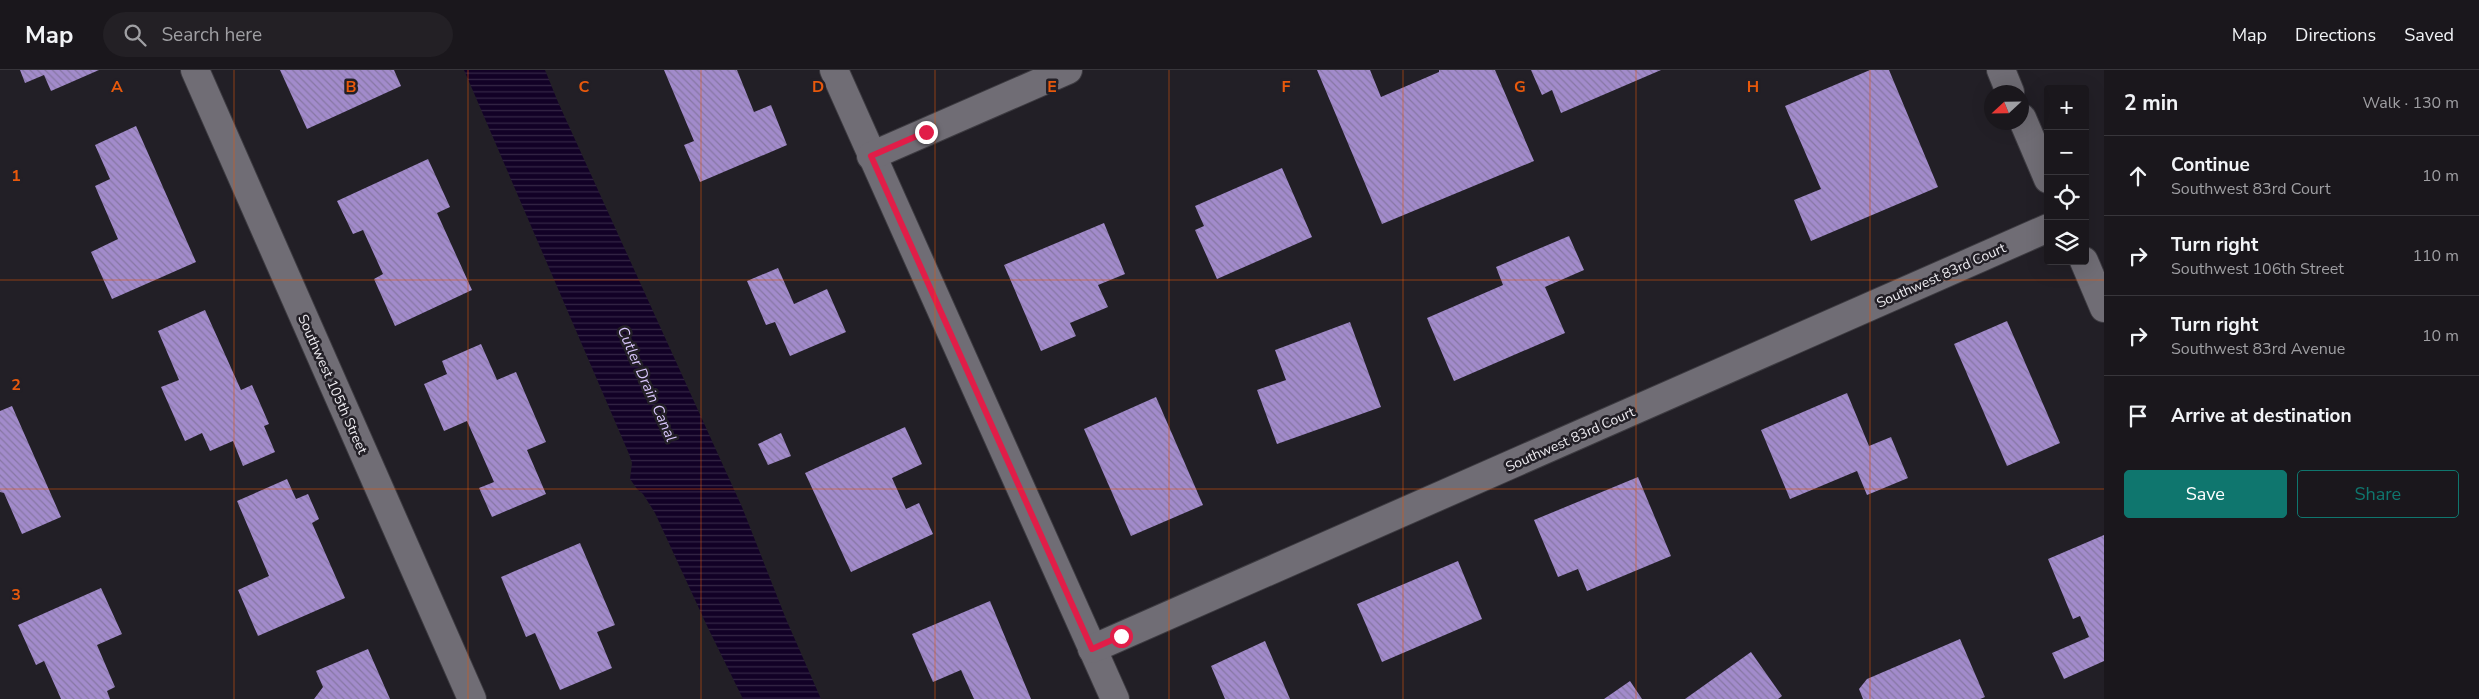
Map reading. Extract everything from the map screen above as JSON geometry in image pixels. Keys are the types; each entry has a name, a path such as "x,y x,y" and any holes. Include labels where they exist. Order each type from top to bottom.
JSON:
{"street":[{"name":"Southwest 105th Street","path":"195,70 472,699"},
{"path":"834,70 1114,699"},
{"path":"871,156 1068,70"},
{"path":"2000,70 2007,85"},
{"path":"2027,130 2047,175"},
{"name":"Southwest 83rd Court","path":"1092,649 2044,230"},
{"path":"2086,265 2104,308"}],"water":[{"name":"Cutler Drain Canal","path":"464,70 545,70 742,507 786,619 821,699 743,699 655,513 643,494 630,479 632,463 629,454"}],"building":[{"path":"20,70 99,70 51,91 44,75 25,83"},
{"path":"280,70 394,70 401,86 307,129"},
{"path":"664,70 737,70 754,112 771,105 787,145 700,182 684,145 694,141"},
{"path":"1317,70 1370,70 1381,97 1439,72 1439,70 1495,70 1534,161 1382,224"},
{"path":"1531,70 1661,70 1561,113 1552,90 1542,95"},
{"path":"1870,70 1889,70 1938,187 1811,241 1794,200 1821,189 1785,106"},
{"path":"136,126 196,262 112,299 91,252 118,239 95,186 110,179 95,145"},
{"path":"428,159 450,207 437,213 472,290 395,326 374,279 383,274 363,230 353,234 337,201"},
{"path":"1282,168 1312,237 1217,279 1195,230 1204,226 1195,206"},
{"path":"1104,223 1125,274 1098,285 1108,307 1070,323 1076,336 1041,351 1004,265"},
{"path":"1569,236 1584,270 1545,287 1565,333 1454,381 1427,318 1503,285 1496,267"},
{"path":"778,268 794,304 827,289 846,332 790,356 775,322 766,325 747,281"},
{"path":"205,310 241,390 252,385 269,424 264,426 275,452 243,466 233,441 210,451 202,433 185,441 161,387 179,380 158,331"},
{"path":"2007,321 2060,443 2007,466 1954,344"},
{"path":"1350,322 1381,407 1277,444 1257,390 1286,380 1275,350"},
{"path":"481,344 497,380 516,372 546,442 527,450 546,494 492,517 479,488 494,482 467,421 444,431 424,384 447,374 442,361"},
{"path":"1847,393 1869,446 1891,437 1908,478 1867,495 1857,471 1790,499 1761,430"},
{"path":"1156,397 1203,505 1131,536 1084,429"},
{"path":"12,406 61,517 22,534 4,493 0,492 0,411"},
{"path":"905,427 922,464 892,478 906,509 919,503 933,534 851,572 805,473"},
{"path":"781,433 791,456 768,465 758,444"},
{"path":"1638,477 1671,556 1587,591 1578,569 1558,577 1534,520"},
{"path":"287,479 296,499 308,494 319,519 312,523 345,598 258,636 238,590 269,576 237,501"},
{"path":"2104,535 2104,661 2064,679 2052,653 2089,637 2080,616 2073,619 2048,559"},
{"path":"580,543 615,625 597,632 612,668 560,690 535,633 526,637 501,577"},
{"path":"1458,561 1482,619 1382,662 1357,604"},
{"path":"101,588 122,634 97,645 115,687 107,691 110,699 61,699 44,661 36,665 18,625"},
{"path":"990,601 1031,699 974,699 961,670 933,682 912,634"},
{"path":"1960,639 1985,697 1980,699 1863,699 1859,689 1867,679"},
{"path":"1265,641 1290,699 1225,699 1211,666"},
{"path":"368,649 390,699 314,699 323,687 316,671"},
{"path":"1751,652 1782,696 1778,699 1685,699"},
{"path":"1630,681 1642,699 1604,699"}],"route":[{"path":"926,132 871,156 1092,649 1121,636"}]}
